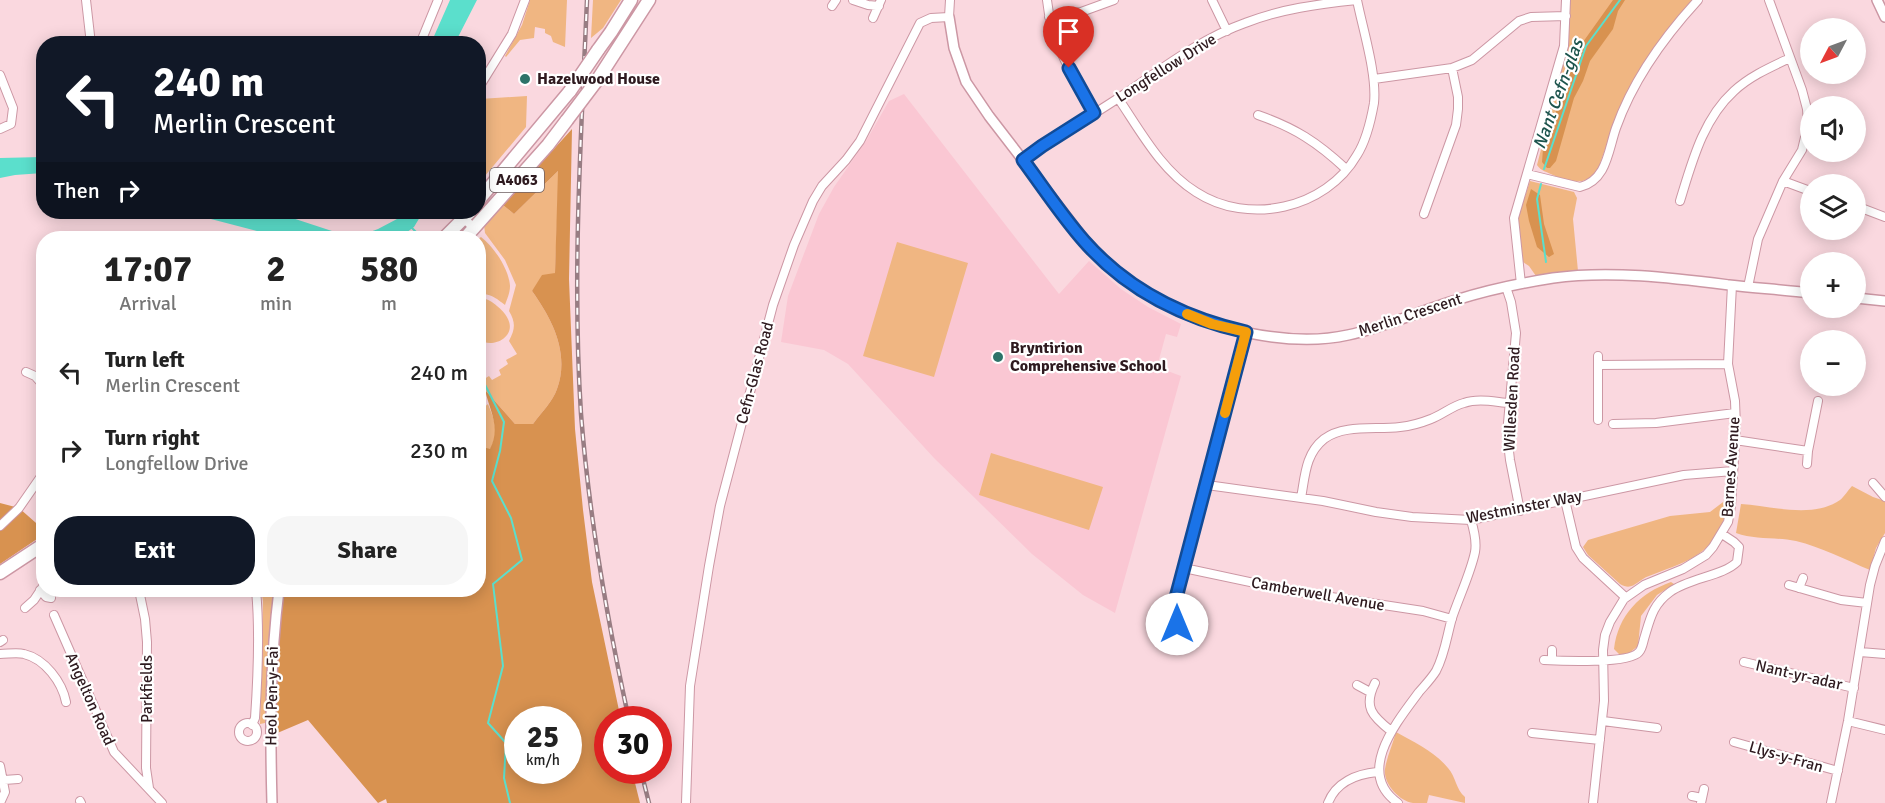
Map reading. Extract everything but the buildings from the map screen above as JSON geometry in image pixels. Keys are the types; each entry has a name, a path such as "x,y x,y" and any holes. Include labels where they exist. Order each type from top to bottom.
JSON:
{"main road":[{"name":"A4063","path":"486,191 570,91 631,0"},
{"name":"A4063","path":"486,216 548,145 598,80 649,0"},
{"path":"450,231 459,219"},
{"name":"A4063","path":"475,229 484,219"},
{"path":"0,573 36,549"}],"street":[{"path":"86,0 90,36"},
{"path":"423,36 438,0"},
{"path":"486,77 512,34 525,0"},
{"path":"853,0 868,5 880,3"},
{"path":"949,17 950,0"},
{"path":"1047,0 1054,37 1094,113"},
{"path":"1049,17 1081,12 1114,0"},
{"path":"1212,0 1227,31"},
{"path":"1118,98 1166,167 1199,194 1246,210 1269,210 1281,208 1316,194 1328,188 1356,157 1363,144 1374,105 1374,79 1357,0"},
{"name":"Longfellow Drive","path":"1023,160 1194,48 1227,31 1260,17 1308,6 1357,0"},
{"path":"1521,284 1514,218 1564,46 1566,0"},
{"path":"1527,174 1580,188 1599,177 1617,125 1649,62 1672,28 1698,0"},
{"path":"1748,286 1758,239 1783,181 1802,150 1809,125 1807,109 1769,0"},
{"path":"1877,0 1885,17"},
{"path":"873,18 880,3"},
{"path":"1374,79 1452,68 1472,60 1519,21 1566,16"},
{"name":"Merlin Crescent","path":"949,17 954,48 966,82 976,99 1086,243 1142,291 1172,308 1212,324 1283,338 1345,335 1381,326 1459,299 1556,278 1641,276 1800,292"},
{"name":"Cefn-Glas Road","path":"686,803 690,686 709,567 720,506 773,305 794,245 813,201 860,141 914,32 925,19 949,17"},
{"path":"1680,201 1707,125 1716,112 1734,91 1750,78 1790,58"},
{"path":"1424,214 1456,125 1458,109 1452,68"},
{"path":"0,75 13,108 11,124 0,129"},
{"path":"1258,115 1308,137 1346,169"},
{"path":"1783,181 1800,187"},
{"path":"1866,210 1885,217"},
{"path":"467,219 475,229"},
{"name":"Barnes Avenue","path":"1593,803 1603,721 1603,660 1608,629 1616,611 1624,599 1644,585 1694,564 1713,547 1728,522 1735,440 1735,400 1728,364 1732,285"},
{"name":"Willesden Road","path":"1506,287 1516,333 1507,434 1520,511"},
{"path":"1866,299 1885,301"},
{"path":"1173,609 1246,332"},
{"path":"1598,356 1598,420"},
{"path":"1598,366 1728,364"},
{"path":"26,372 36,377"},
{"path":"1301,498 1306,464 1319,444 1334,433 1348,429 1381,429 1413,425 1432,419 1464,403 1474,401 1510,403"},
{"path":"1807,464 1818,401"},
{"path":"1612,423 1656,423 1735,413"},
{"path":"1735,440 1808,451"},
{"name":"Westminster Way","path":"1207,485 1412,517 1471,520 1684,475 1733,471"},
{"path":"1873,483 1885,497"},
{"path":"0,526 19,508 36,484"},
{"path":"1565,500 1576,548 1583,558 1623,595 1624,599"},
{"path":"1398,803 1386,793 1377,772 1391,731 1437,668 1475,552 1475,536 1471,520"},
{"path":"1552,650 1548,660 1598,662 1635,656 1643,645 1648,620 1654,607 1662,598 1684,583 1730,568 1737,562 1739,547 1722,534"},
{"path":"1831,803 1854,688 1867,603 1875,566 1885,541"},
{"name":"Camberwell Avenue","path":"1185,568 1292,591 1423,611 1452,619"},
{"path":"1799,588 1803,578"},
{"path":"1789,585 1841,600 1867,603"},
{"path":"25,608 36,594"},
{"path":"46,597 51,598"},
{"name":"Parkfields","path":"140,597 147,642 146,768 149,789"},
{"path":"252,725 255,718 257,670 256,597"},
{"name":"Heol Pen-y-Fai","path":"272,803 270,717 273,637 278,597"},
{"name":"Angelton Road","path":"54,615 114,752 162,803"},
{"path":"1860,652 1885,654"},
{"path":"1,656 22,653 34,658 52,674 64,692 66,702"},
{"name":"Nant-yr-adar","path":"1744,662 1854,688"},
{"path":"1375,683 1369,696 1370,710 1378,721 1391,731"},
{"path":"1357,685 1370,692"},
{"path":"1603,721 1652,724"},
{"path":"1848,721 1885,730"},
{"path":"1532,733 1600,740"},
{"name":"Llys-y-Fran","path":"1734,742 1838,771"},
{"path":"0,766 5,792 0,803"},
{"path":"1328,803 1342,783 1377,772"},
{"path":"4,780 18,778"},
{"path":"1692,796 1701,800 1704,789"}],"shaded area":[{"path":"450,0 477,0 459,36 434,36"},
{"path":"530,0 567,0 565,47 553,42 551,36 545,33 545,29 535,27 534,38 520,40 506,57 522,25"},
{"path":"593,0 621,0 603,28 591,38"},
{"path":"1570,0 1694,0 1649,58 1625,101 1598,170 1583,181 1559,178 1537,165 1567,48"},
{"path":"1613,0 1625,0 1618,11 1613,29 1590,61 1574,98 1556,161 1550,168 1547,168 1542,162 1543,149 1573,61 1583,42"},
{"name":"Bryntirion Comprehensive School","path":"904,94 1059,294 1089,261 1121,289 1148,307 1181,324 1177,337 1166,334 1157,367 1181,376 1115,613 1083,595 1032,554 934,458 848,364 824,350 781,342 788,296 819,214 889,101"},
{"path":"527,96 526,127 486,175 486,99"},
{"path":"572,129 569,279 575,429 592,582 618,706 594,706 594,784 635,784 640,803 387,803 386,799 378,803 308,720 275,734 282,597 486,597 486,448 490,449 495,426 486,391 515,424 533,424 550,402 557,389 560,376 561,362 557,337 532,291 542,275 555,273 558,171 514,214 503,205"},
{"path":"36,157 36,174 0,178 0,158"},
{"path":"559,170 555,273 532,291 557,337 561,362 560,376 553,398 533,424 515,424 486,391 486,378 489,376 492,380 501,375 499,370 508,364 506,360 517,354 509,341 514,326 509,311 516,285 505,260 486,234 484,225 503,205 514,214"},
{"path":"1530,181 1574,192 1577,198 1573,219 1578,271 1536,276 1523,262 1517,221"},
{"path":"1531,189 1540,195 1544,224 1554,254 1549,257 1537,247 1529,221 1526,205"},
{"path":"211,219 295,219 332,231 257,231"},
{"path":"397,219 419,219 409,231 373,231"},
{"path":"486,241 504,266 510,289 505,305 486,294"},
{"path":"897,242 968,263 934,377 863,356"},
{"path":"486,300 506,315 510,324 505,337 492,343 486,342"},
{"path":"488,404 495,432 490,450 486,449 486,406"},
{"path":"991,453 1103,487 1089,530 979,495"},
{"path":"1852,486 1885,501 1885,533 1876,548 1870,570 1824,550 1796,541 1751,537 1736,533 1741,504 1792,510 1817,509 1840,500"},
{"path":"1727,499 1723,522 1710,544 1693,558 1645,578 1632,586 1620,584 1588,555 1583,547 1588,540 1670,516 1710,512"},
{"path":"0,503 19,508 36,523 36,540 0,564"},
{"path":"1671,582 1674,584 1657,595 1641,616 1638,646 1628,654 1619,654 1614,649 1616,637 1632,607 1650,592"},
{"path":"262,597 274,597 265,723 260,724"},
{"path":"1396,732 1443,762 1465,797 1465,803 1429,795 1427,803 1413,803 1397,795 1389,785 1385,774 1387,759"}],"waterway":[{"name":"Nant Cefn-glas","path":"1544,169 1586,46 1620,0"},
{"name":"Nant Cefn-glas","path":"1541,184 1537,199 1546,262"},
{"path":"411,227 415,231"},
{"path":"486,387 504,422 500,451 492,481 511,518 522,560 493,584 503,666 488,723 506,743 504,778 510,803"}],"railway":[{"path":"587,0 577,259 578,362 589,491 613,644 626,706"},
{"path":"644,784 649,803"}],"slow traffic":[{"path":"1187,314 1212,324 1246,332 1225,413"}],"place":[{"name":"Hazelwood House","path":"525,79"},
{"name":"Bryntirion Comprehensive School","path":"998,357"}],"route":[{"path":"1069,68 1094,113 1023,160 1086,243 1142,291 1188,315 1212,324 1246,332 1173,609 1179,617 1177,624"}]}
